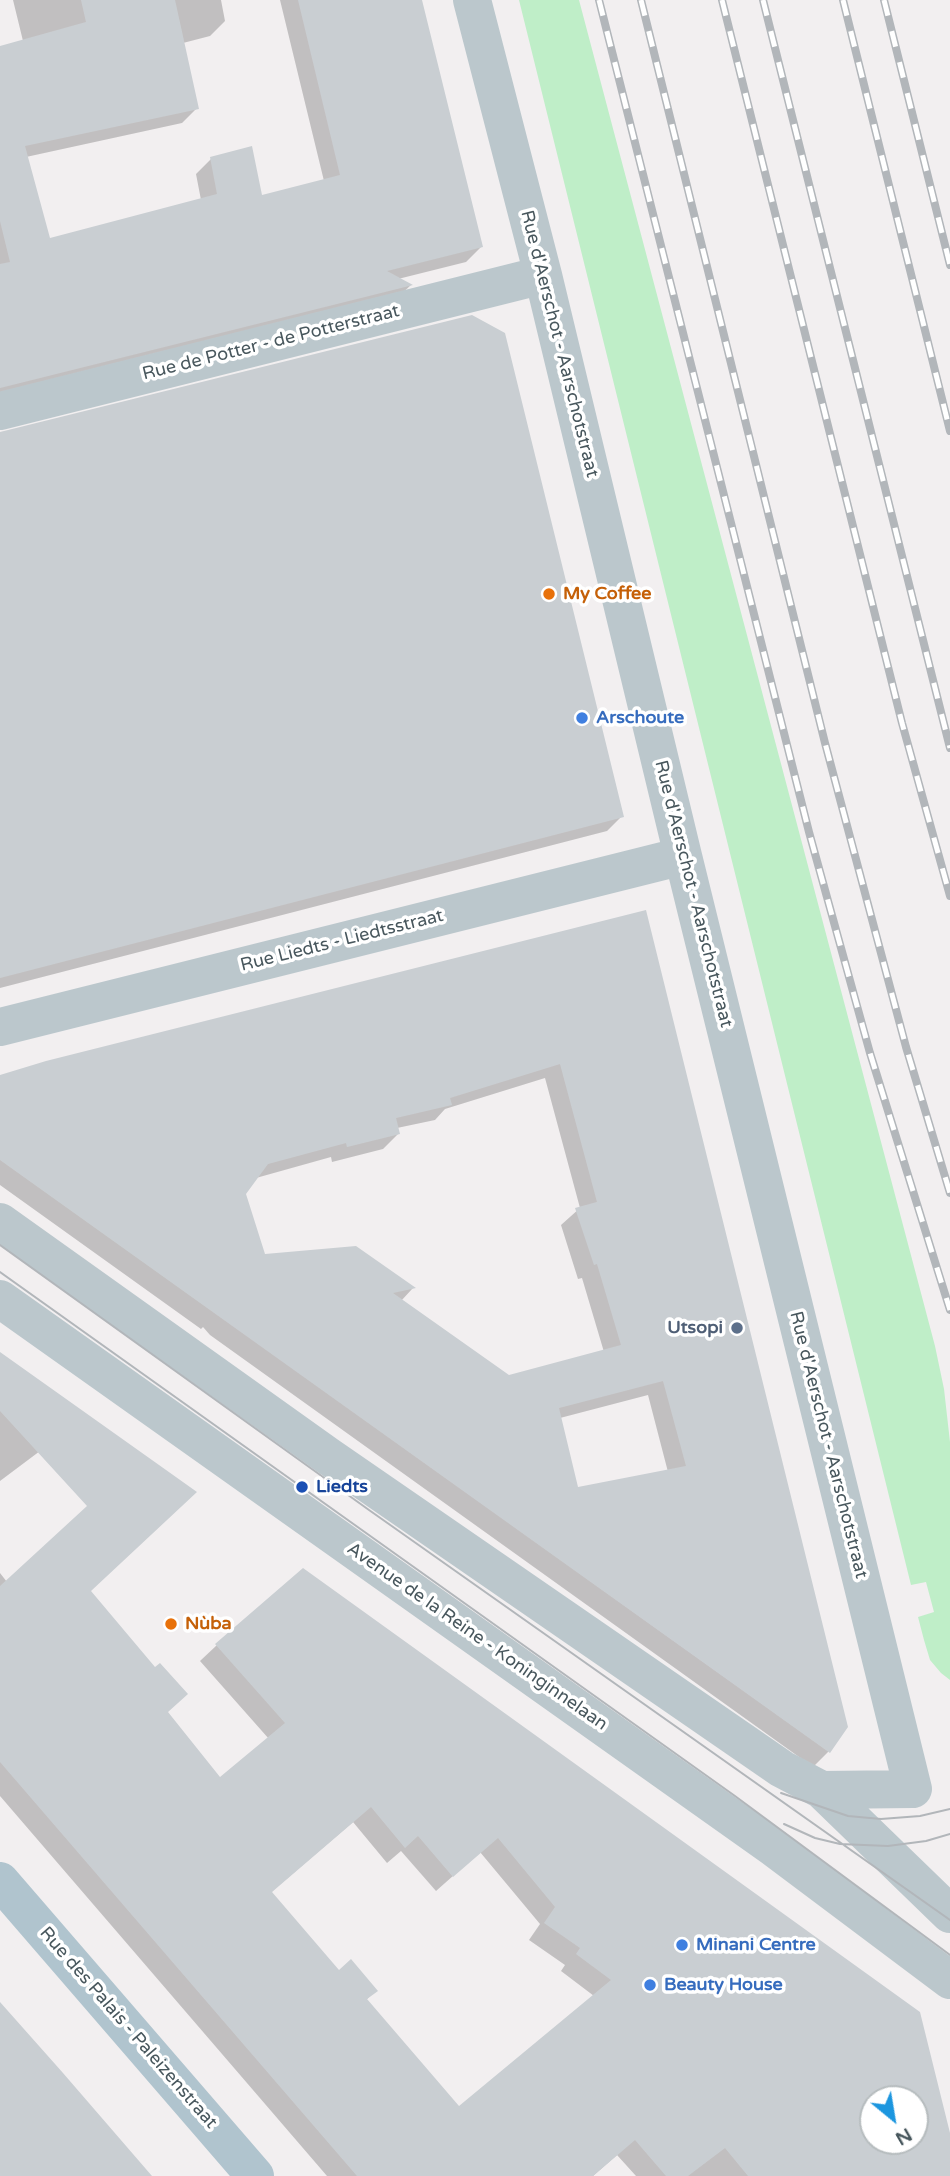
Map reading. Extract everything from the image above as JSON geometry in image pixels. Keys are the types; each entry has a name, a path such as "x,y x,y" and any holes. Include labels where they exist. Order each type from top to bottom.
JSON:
{"main road":[{"name":"Rue des Palais - Paleizenstraat","path":"0,1881 255,2176"}],"street":[{"name":"Rue d'Aerschot - Aarschotstraat","path":"472,0 543,275 913,1789 822,1790"},
{"name":"Rue de Potter - de Potterstraat","path":"0,411 543,275"},
{"name":"Rue Liedts - Liedtsstraat","path":"0,1027 683,856"},
{"path":"0,1222 327,1456 782,1769 822,1790 950,1914"},
{"name":"Avenue de la Reine - Koninginnelaan","path":"0,1299 774,1848 950,1979"}],"green space":[{"path":"519,0 579,0 935,1346 944,1389 950,1442 950,1680 930,1660 918,1617 934,1612 926,1582 911,1585"}],"building":[{"path":"81,0 175,0 199,109 25,146 50,238 217,194 210,157 252,146 262,195 340,175 298,0 422,0 483,247 387,271 413,285 0,388 0,264 10,262 0,221 0,46 86,22"},
{"path":"472,315 505,333 624,817 0,978 0,432"},
{"path":"646,910 848,1727 830,1753 0,1160 0,1075 46,1061","holes":["560,1064 597,1202 575,1208 594,1265 597,1264 621,1345 509,1375 393,1293 416,1288 356,1246 265,1254 246,1194 268,1164 346,1143 347,1147 400,1134 396,1118 452,1105 450,1098","663,1381 686,1466 578,1487 559,1408"]},
{"path":"0,1352 197,1492 91,1591 155,1667 160,1663 188,1694 168,1712 220,1777 285,1723 215,1644 303,1568 920,2012 950,2133 950,2176 748,2176 725,2148 688,2176 666,2176 635,2140 593,2176 357,2176 0,1762 0,1586 87,1506 0,1411","holes":["371,1807 405,1848 418,1836 453,1877 498,1838 555,1907 544,1923 580,1948 576,1954 611,1980 459,2106 367,1999 378,1991 351,1959 339,1970 272,1892"]},
{"path":"0,2002 63,2073 152,2176 0,2176"}],"tram line":[{"path":"0,1245 369,1510 950,1920"},
{"path":"0,1272 735,1796 950,1955"},
{"path":"781,1793 848,1816 881,1819 920,1816 950,1809"},
{"path":"784,1824 815,1838 840,1844 888,1846 926,1841 950,1834"}],"railway":[{"path":"599,0 809,832 870,1053 950,1310"},
{"path":"641,0 825,743 906,1047 950,1193"},
{"path":"722,0 902,723 950,896"},
{"path":"763,0 950,748"},
{"path":"843,0 950,431"},
{"path":"884,0 950,265"}],"place":[{"name":"My Coffee","path":"549,594"},
{"name":"Arschoute","path":"582,718"},
{"name":"Utsopi","path":"737,1328"},
{"name":"Liedts","path":"302,1487"},
{"name":"Nùba","path":"171,1624"},
{"name":"Minani Centre","path":"682,1945"},
{"name":"Beauty House","path":"650,1985"}]}
